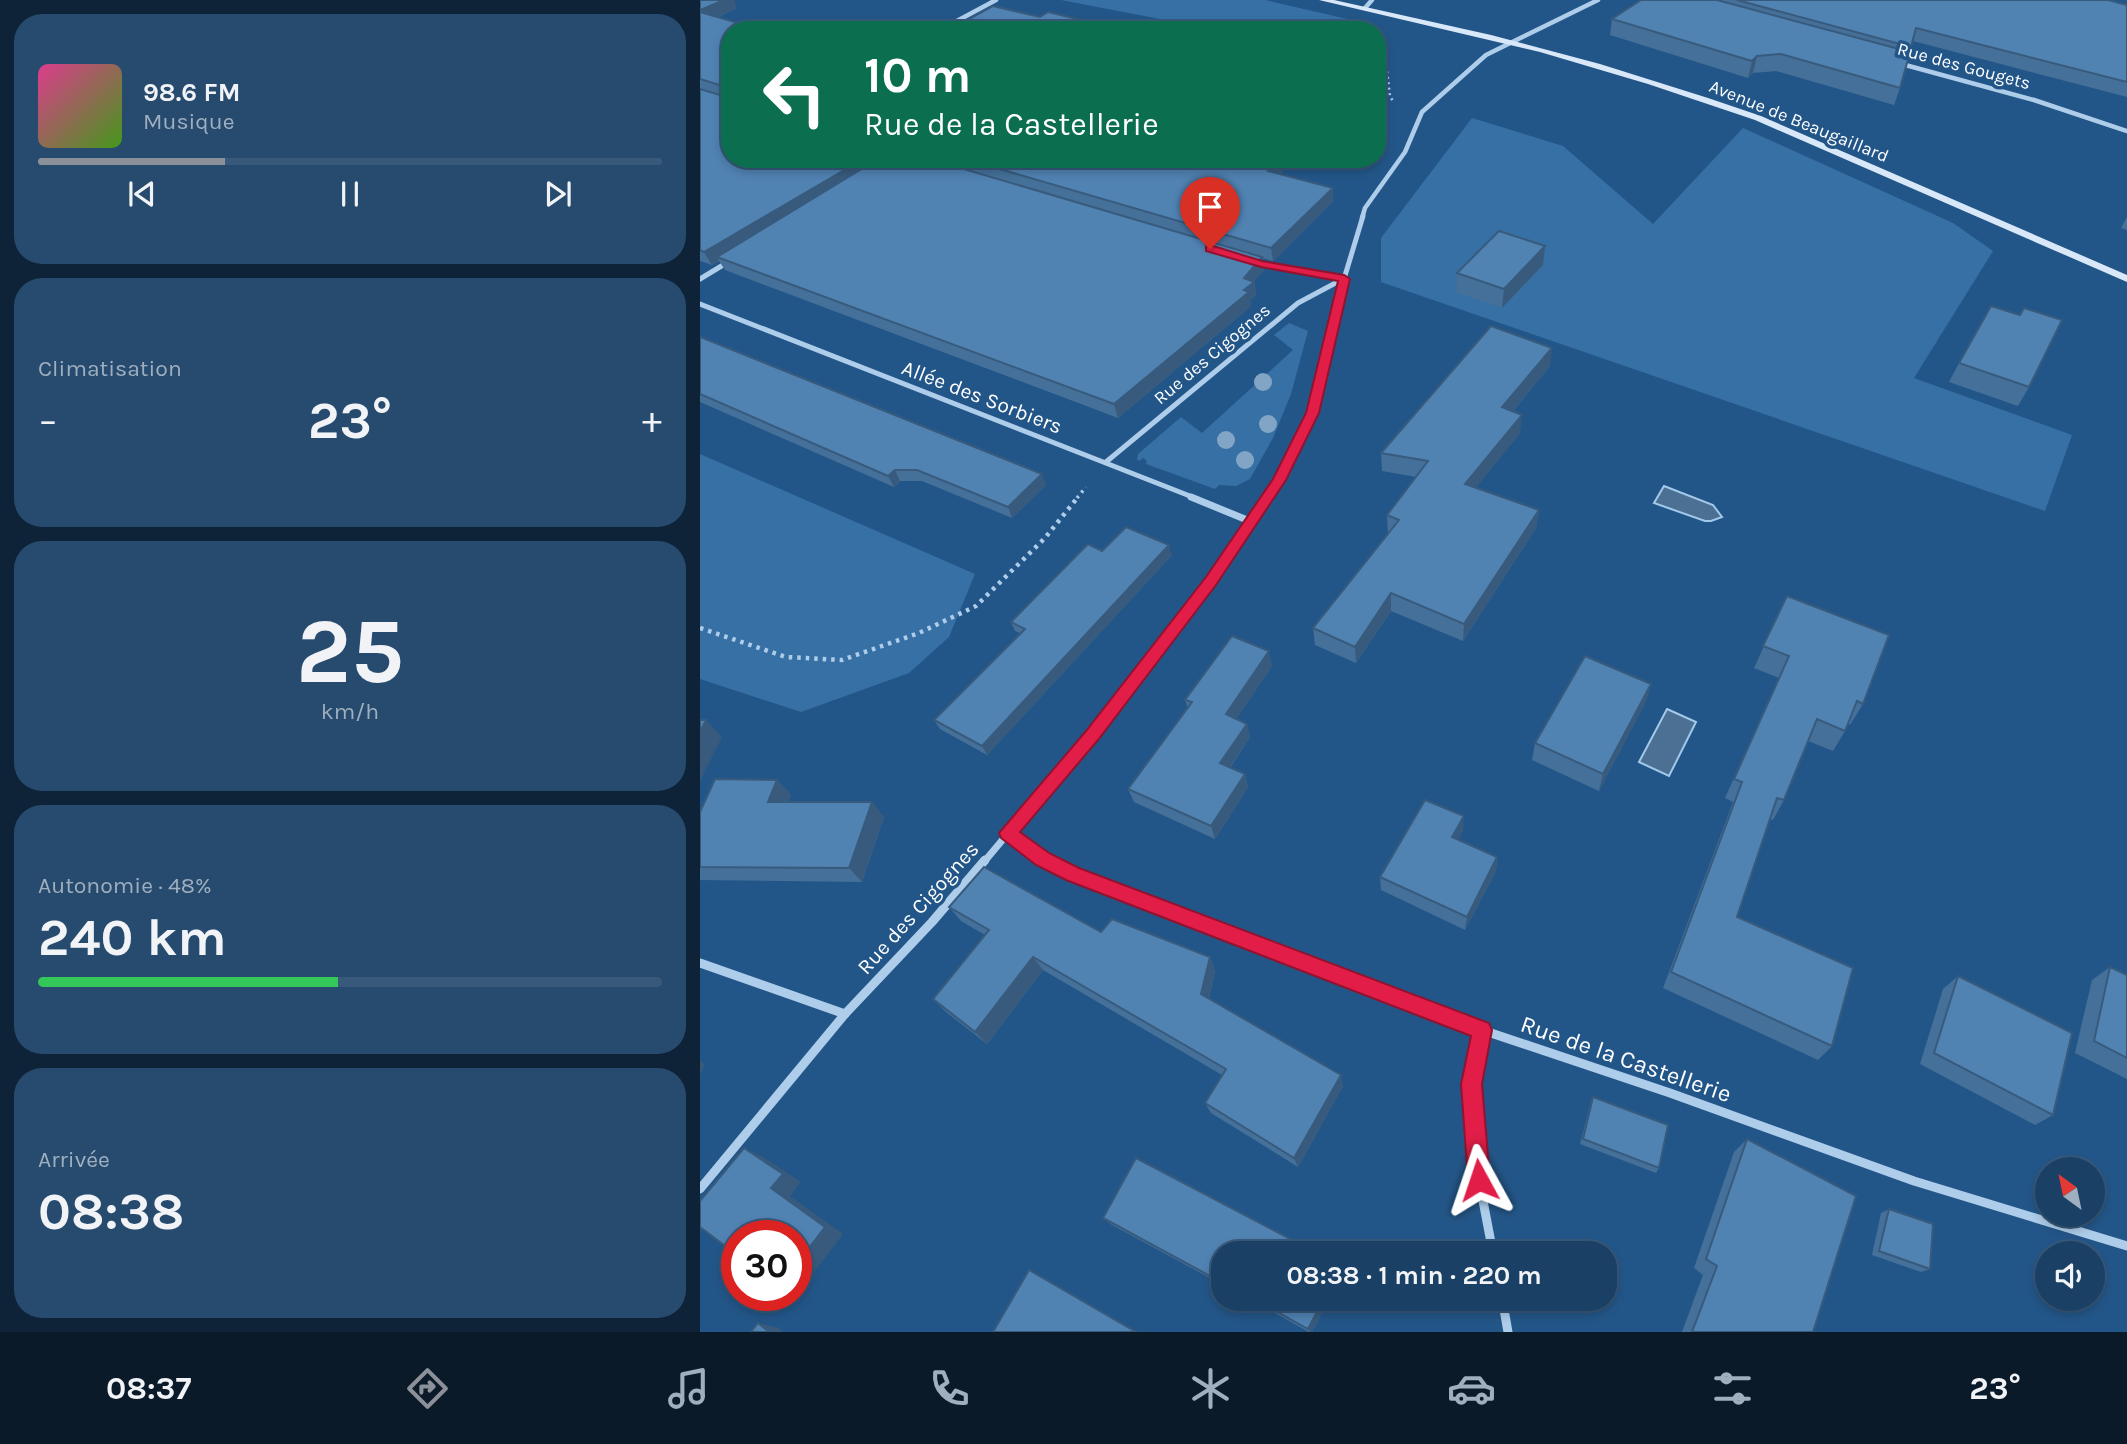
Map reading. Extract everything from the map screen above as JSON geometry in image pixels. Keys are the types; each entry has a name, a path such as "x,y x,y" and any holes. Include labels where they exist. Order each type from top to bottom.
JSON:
{"main road":[{"name":"Avenue de Beaugaillard","path":"1323,0 1569,58 1758,118 2127,279"}],"street":[{"path":"957,21 996,0"},
{"path":"1366,8 1372,0"},
{"name":"Rue des Cigognes","path":"700,1189 845,1014 933,922 1092,736 1153,660 1252,522 1279,480 1312,413 1344,279 1365,208 1405,152 1422,112 1486,55 1598,0"},
{"name":"Rue des Gougets","path":"1886,59 2034,100 2127,131"},
{"path":"700,279 734,258"},
{"path":"1248,260 1344,279"},
{"name":"Rue des Cigognes","path":"1106,462 1298,303 1344,279"},
{"name":"Allée des Sorbiers","path":"700,304 1106,462 1252,522"},
{"name":"Rue de la Castellerie","path":"1008,833 1042,859 1073,874 1482,1030 1670,1093 1913,1181 2127,1246"},
{"path":"700,963 845,1014"},
{"path":"1482,1030 1471,1084 1479,1180 1491,1241"},
{"path":"1504,1311 1508,1332"}],"path":[{"path":"1385,13 1385,21"},
{"path":"1386,69 1390,96 1414,128"},
{"path":"700,628 786,657 842,660 919,633 976,607 1045,538 1106,462"}],"shaded area":[{"path":"1061,0 1265,0 1356,21 1170,21"},
{"path":"1472,118 1563,146 1653,224 1743,128 1953,223 1993,251 1914,378 2072,435 2045,511 1381,282 1381,238"},
{"path":"1289,323 1308,331 1291,394 1273,438 1250,479 1236,486 1219,485 1215,489 1146,464 1147,461 1143,458 1139,461 1137,459 1138,454 1181,417 1202,433 1293,350 1274,335"},
{"path":"700,454 975,574 949,637 909,673 801,712 700,679"},
{"path":"1664,486 1713,505 1722,517 1705,521 1654,503"},
{"path":"1667,709 1696,722 1669,776 1639,762"}],"building":[{"path":"700,0 724,0 700,10"},
{"path":"1641,0 1717,0 1910,52 1900,88 1781,54 1757,56 1752,61 1612,19"},
{"path":"1737,0 2108,0 2127,5 2127,82 1916,28 1911,47"},
{"path":"993,6 1040,17 1048,12 1086,21 966,21"},
{"path":"700,12 731,21 721,21 721,85 700,79"},
{"path":"700,89 721,95 721,168 848,168 704,252 700,250"},
{"path":"863,168 960,168 1262,257 1244,278 1254,282 1244,290 1249,292 1114,404 717,257"},
{"path":"996,168 1271,168 1268,171 1333,188 1271,248"},
{"path":"1499,231 1545,246 1504,289 1457,273"},
{"path":"1991,306 2020,315 2024,308 2062,320 2029,387 1959,363"},
{"path":"1491,326 1552,348 1502,407 1522,415 1465,484 1539,510 1464,624 1391,593 1355,647 1313,628 1399,520 1387,515 1428,461 1381,453"},
{"path":"700,337 1042,474 1008,507 917,470 895,470 888,476 700,394"},
{"path":"1126,527 1169,545 982,746 934,720 1025,629 1011,622 1088,544 1102,551"},
{"path":"1787,596 1889,635 1863,704 1857,701 1845,731 1817,719 1784,800 1777,798 1737,917 1853,968 1832,1046 1671,972 1742,782 1734,779 1789,656 1763,646"},
{"path":"1232,636 1269,651 1226,714 1247,724 1220,763 1245,774 1211,826 1128,789 1192,702 1185,700"},
{"path":"1585,656 1651,684 1603,774 1535,743"},
{"path":"700,720 706,720 700,732"},
{"path":"715,779 777,780 768,802 872,802 849,868 700,867 700,812"},
{"path":"1425,800 1464,816 1452,837 1497,857 1467,917 1380,877"},
{"path":"984,867 1101,932 1112,919 1210,957 1201,994 1341,1075 1294,1158 1205,1103 1226,1069 1033,957 975,1032 933,999 989,930 949,907"},
{"path":"2110,967 2127,975 2127,1058 2094,1041"},
{"path":"1958,976 2072,1033 2053,1115 1934,1053"},
{"path":"1593,1097 1668,1125 1659,1168 1583,1139"},
{"path":"1747,1139 1856,1196 1813,1332 1692,1332 1717,1266 1706,1259"},
{"path":"744,1148 783,1174 771,1188 825,1227 812,1244 812,1220 721,1220 721,1243 700,1227 700,1201"},
{"path":"1136,1158 1294,1241 1211,1241 1211,1276 1103,1218"},
{"path":"1889,1209 1933,1224 1930,1269 1879,1251"},
{"path":"1029,1270 1136,1332 993,1332"},
{"path":"1275,1311 1317,1311 1308,1329"},
{"path":"758,1323 769,1332 751,1332"}],"route":[{"path":"1210,249 1261,264 1344,279 1312,413 1279,480 1211,581 1153,660 1092,736 1008,833 1042,859 1073,874 1482,1030 1471,1084 1479,1180"}]}
